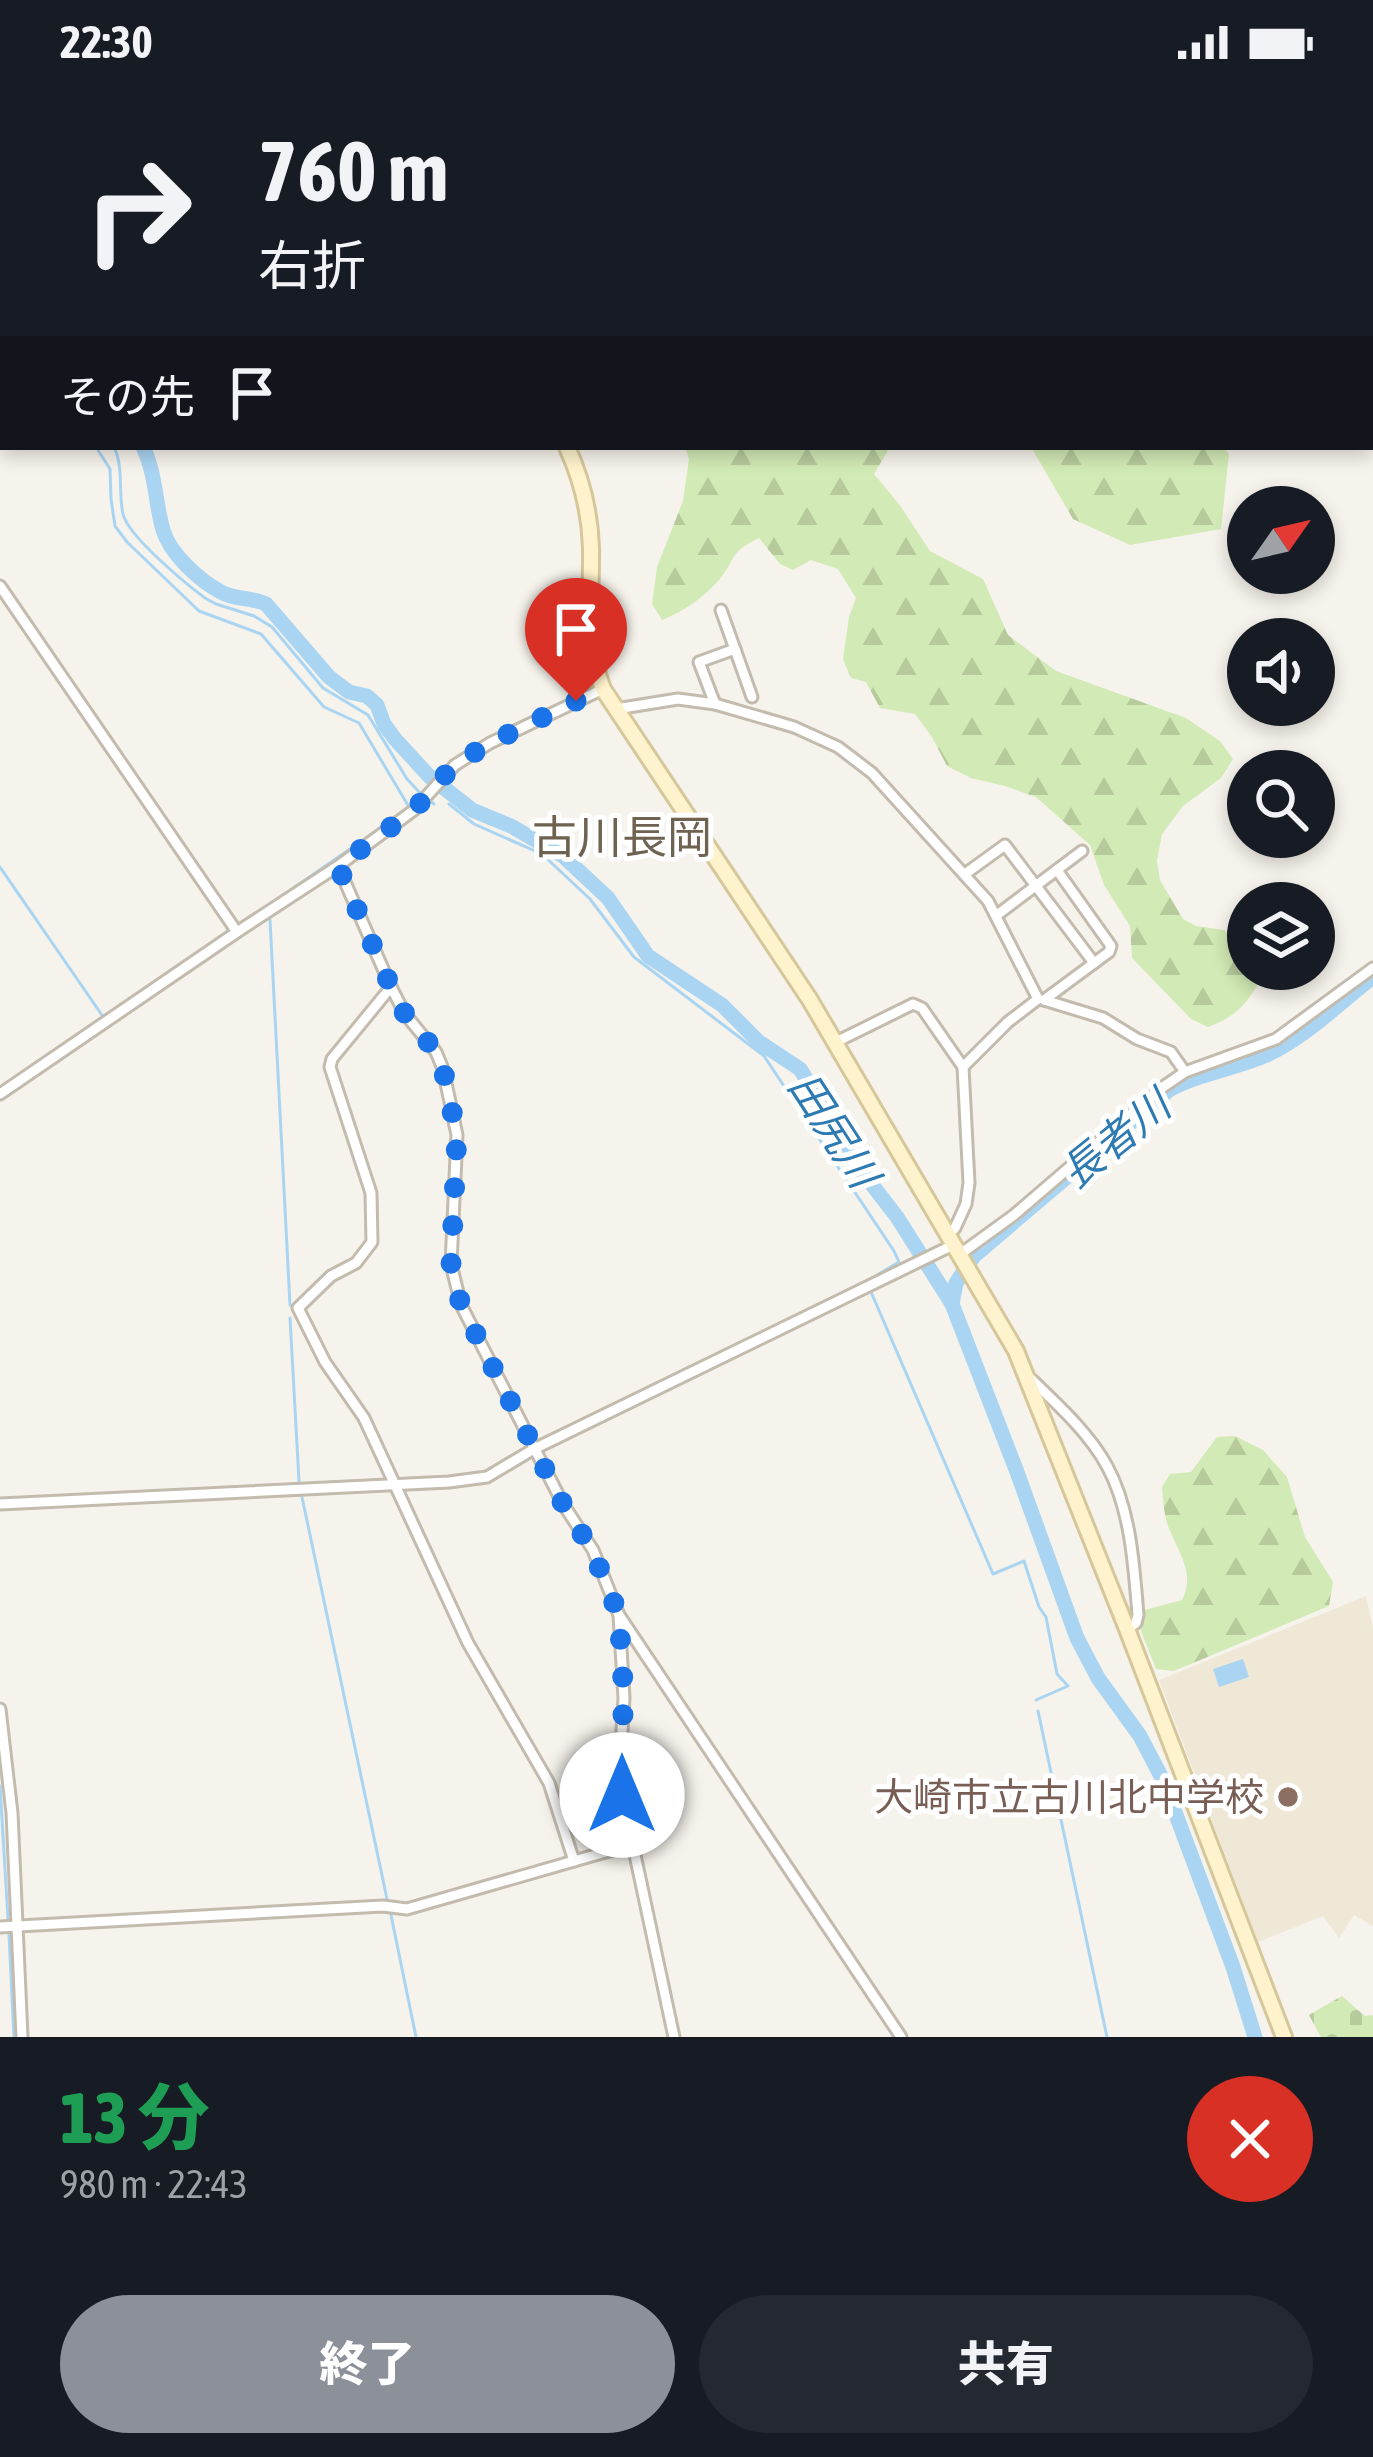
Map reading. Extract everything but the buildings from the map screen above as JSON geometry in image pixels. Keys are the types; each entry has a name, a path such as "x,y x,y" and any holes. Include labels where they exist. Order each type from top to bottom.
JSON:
{"street":[{"path":"568,450 587,507 589,638 603,689 784,959 1028,1376 1283,2037"},
{"path":"0,586 237,932"},
{"path":"721,610 752,697"},
{"path":"716,704 699,662 735,649"},
{"path":"0,1094 338,866 414,810 454,765 603,689"},
{"path":"616,709 678,699 716,704 794,727 838,747 872,773 988,901 1041,999 1103,1018 1137,1040 1172,1052 1185,1072"},
{"path":"965,874 1005,845 1094,963"},
{"path":"997,915 1082,851"},
{"path":"338,866 391,987 443,1069 457,1135 451,1264 461,1305 563,1504 592,1550 619,1615 901,2037"},
{"path":"963,1067 1008,1022 1109,952 1111,941 1057,870"},
{"path":"0,1504 487,1477 534,1449 933,1256 958,1253 1014,1214 1162,1087 1185,1072 1276,1039 1373,968"},
{"path":"391,987 330,1067 371,1193 372,1242 356,1263 332,1276 298,1308 325,1362 364,1418 468,1643 549,1783 574,1861"},
{"path":"834,1043 914,1004 963,1067 969,1183 956,1228 958,1253"},
{"path":"1028,1376 1095,1448 1116,1486 1134,1566 1138,1616 1127,1629"},
{"path":"619,1615 624,1698 622,1795 674,2037"},
{"path":"0,1709 12,1814 22,2037"},
{"path":"0,1928 383,1906 407,1909 634,1844"}],"shaded area":[{"name":"大崎市立古川北中学校","path":"1366,1596 1373,1628 1373,1926 1354,1915 1339,1938 1323,1916 1258,1942 1159,1680"}],"green space":[{"path":"686,450 888,450 874,474 930,551 983,579 1008,635 1056,671 1186,718 1227,751 1227,768 1221,778 1183,806 1162,834 1157,861 1160,880 1183,919 1227,932 1227,990 1254,990 1251,996 1226,1019 1208,1027 1191,1019 1132,958 1130,926 1104,885 1090,845 1036,797 947,766 915,714 880,708 866,682 851,678 843,659 856,598 838,569 811,560 793,570 780,564 759,538 738,552 706,593 662,620 652,604 657,567 683,501"},
{"path":"1033,450 1226,450 1229,454 1221,529 1130,545 1073,519"},
{"path":"1235,1436 1263,1450 1287,1477 1305,1537 1333,1582 1329,1606 1174,1671 1156,1669 1141,1631 1141,1611 1182,1600 1187,1581 1167,1521 1162,1487 1170,1474 1191,1472 1217,1437"},
{"path":"1342,1996 1365,2016 1373,2015 1373,2037 1321,2037 1309,2015"}],"water":[{"path":"1243,1659 1249,1677 1219,1687 1213,1669"}],"waterway":[{"path":"98,450 110,469 115,526 127,542 199,611 261,634 324,707 359,723 409,807"},
{"path":"115,450 123,514 135,534 205,598 272,627 323,688 368,715 422,795"},
{"name":"田尻川","path":"144,450 163,530 187,566 226,595 266,604 329,677 377,705 384,724 429,776 472,810 563,856 608,898 648,956 722,1005 759,1042 800,1069 839,1142 897,1217 952,1304 1077,1638 1163,1780 1255,2037"},
{"path":"430,801 434,804"},
{"path":"449,804 474,824 542,854 590,899 634,957 764,1056 894,1251 899,1262 867,1281"},
{"path":"238,926 398,816"},
{"path":"0,867 104,1018"},
{"path":"270,920 290,1305"},
{"name":"長者川","path":"952,1304 956,1283 974,1256 1169,1090 1281,1048 1373,977"},
{"path":"871,1292 993,1574 1024,1561 1046,1617 1057,1674 1068,1686 1036,1700"},
{"path":"290,1318 299,1481"},
{"path":"302,1497 387,1899"},
{"path":"1038,1711 1107,2037"},
{"path":"0,1786 8,1919"},
{"path":"391,1915 416,2037"},
{"path":"9,1935 14,2037"}],"place":[{"name":"大崎市立古川北中学校","path":"1288,1797"}],"district":[{"name":"古川長岡","path":"622,837"}],"route":[{"path":"576,701 454,765 414,810 338,866 391,987 443,1069 457,1135 451,1264 461,1305 563,1504 592,1550 619,1615 624,1698 622,1795"}]}
